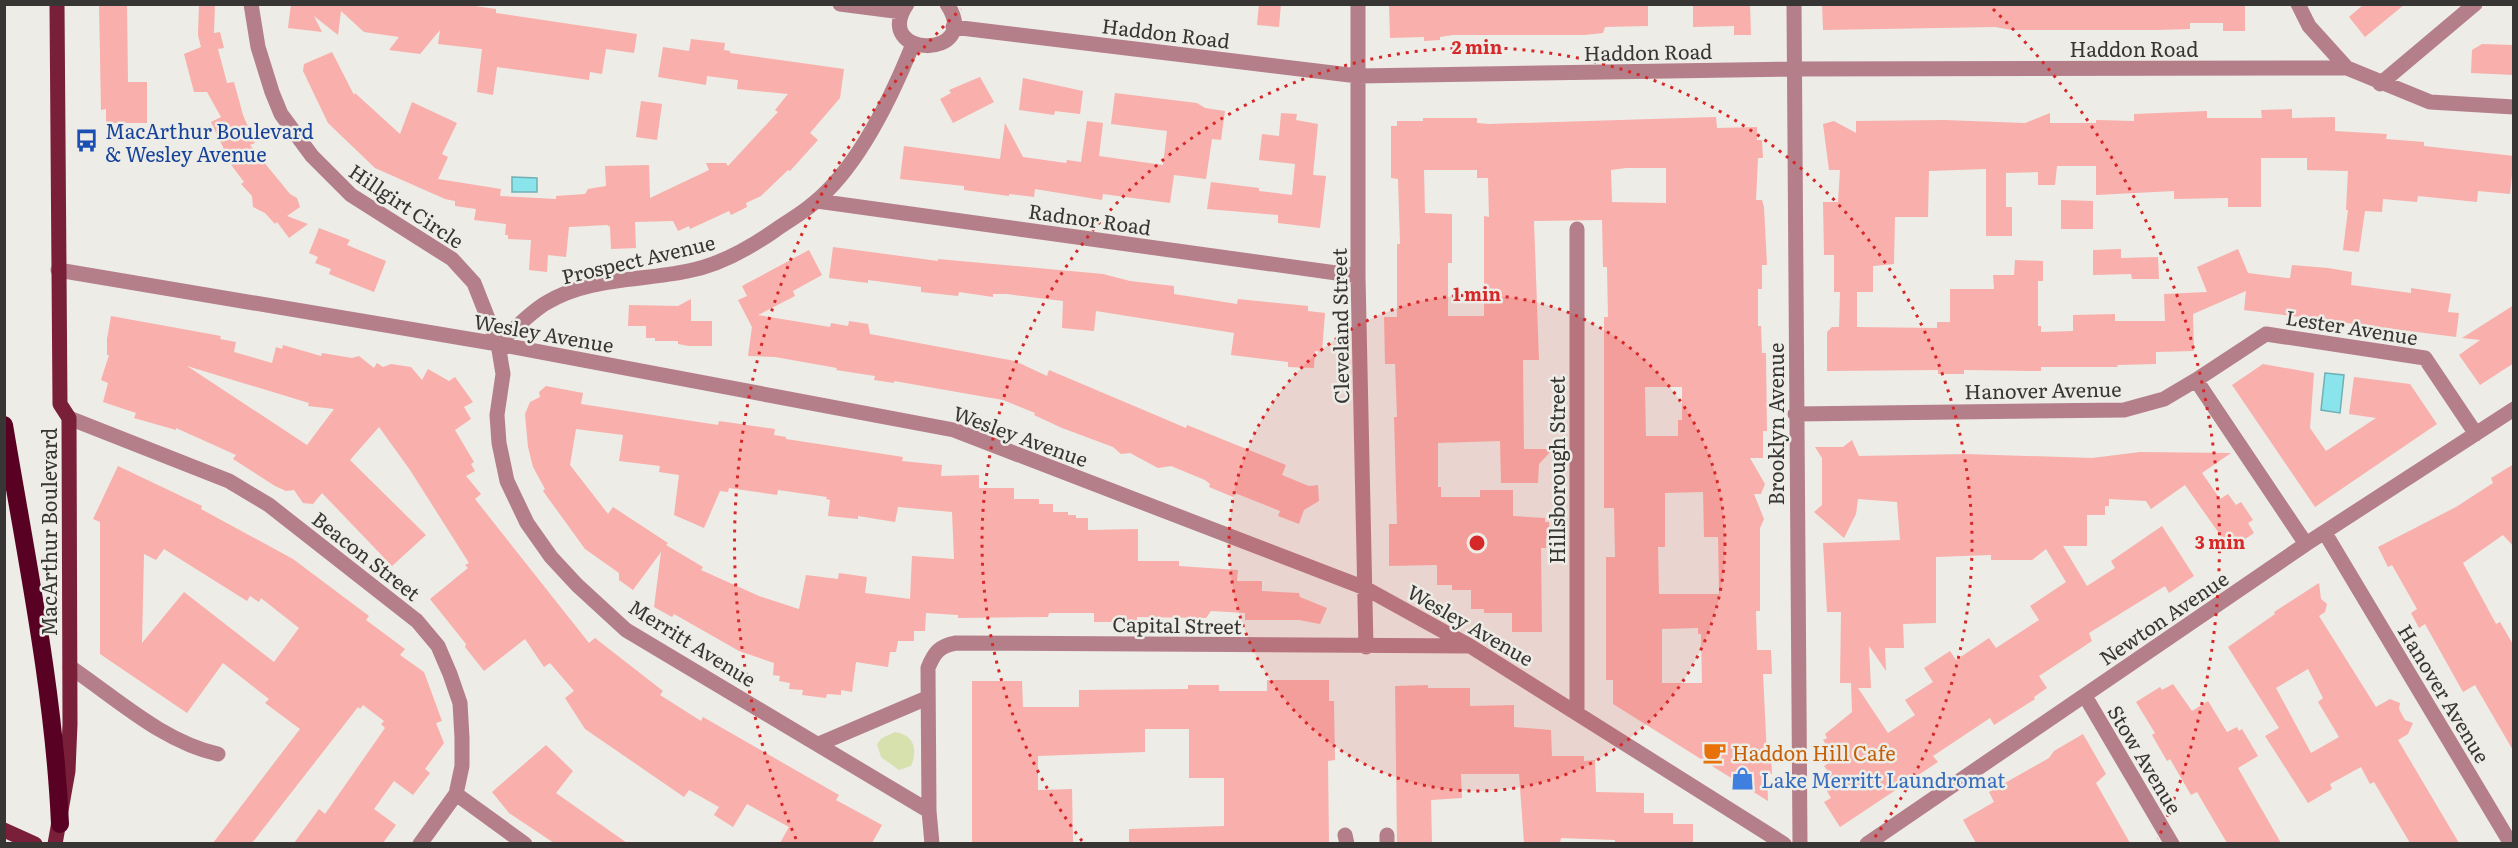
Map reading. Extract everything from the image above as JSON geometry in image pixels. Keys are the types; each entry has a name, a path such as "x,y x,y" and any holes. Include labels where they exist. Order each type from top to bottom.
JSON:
{"highway":[{"path":"4,425 49,695 57,758 60,824"}],"main road":[{"name":"MacArthur Boulevard","path":"55,843 68,771 70,667 69,418 60,404 57,4"},
{"path":"4,830 35,843"}],"street":[{"name":"Hillgirt Circle","path":"251,4 258,47 272,92 281,114 294,133 312,156 351,195 452,260 467,273 479,294 498,344"},
{"path":"840,4 904,8 902,30 913,44 927,48 941,44 953,27 952,12 947,4"},
{"name":"Cleveland Street","path":"1358,4 1358,276 1366,647"},
{"name":"Brooklyn Avenue","path":"1794,4 1795,414 1800,843"},
{"path":"2298,4 2309,26 2346,68 2380,84 2430,102 2514,107"},
{"path":"2380,84 2475,4"},
{"name":"Haddon Road","path":"953,27 1358,76 1794,69 2346,68"},
{"name":"Prospect Avenue","path":"498,344 546,303 570,292 602,283 688,271 710,265 750,247 817,201 861,147 895,85 913,44"},
{"name":"Radnor Road","path":"817,201 1358,276"},
{"name":"Hillsborough Street","path":"1577,229 1577,712"},
{"name":"Wesley Avenue","path":"58,270 498,344 954,430 1365,588 1470,646 1784,843"},
{"name":"Lester Avenue","path":"2196,380 2265,334 2425,358 2476,434"},
{"name":"Merritt Avenue","path":"498,344 503,374 497,415 499,443 507,481 527,523 551,557 577,585 626,630 929,811"},
{"path":"2196,380 2307,544"},
{"name":"Hanover Avenue","path":"1795,414 2124,410 2164,399 2196,380"},
{"name":"Newton Avenue","path":"1867,843 2307,544 2514,409"},
{"name":"Beacon Street","path":"69,418 229,481 269,506 417,621 439,648 460,703 462,766 456,794 420,843"},
{"name":"Hanover Avenue","path":"2325,533 2511,843"},
{"name":"Capital Street","path":"929,811 928,668 933,655 944,645 956,643 1470,646"},
{"path":"70,667 174,738 197,749 218,754"},
{"name":"Stow Avenue","path":"2085,696 2172,843"},
{"path":"819,744 927,698"},
{"path":"456,794 525,843"},
{"path":"929,811 932,843"}],"green space":[{"path":"895,732 906,736 914,749 911,766 899,770 881,757 877,744 882,738"}],"water":[{"path":"512,177 537,178 537,192 512,192"},
{"path":"2325,373 2344,375 2340,413 2321,410"}],"building":[{"path":"99,4 127,4 128,82 147,82 147,123 106,123 106,109 101,110"},
{"path":"199,4 215,4 214,33 220,32 224,48 218,49 227,83 234,82 243,115 255,143 250,145 290,194 297,198 300,207 287,216 308,224 289,238 277,222 275,224 265,213 253,207 252,196 241,184 244,182 232,166 211,122 221,117 207,92 194,92 184,54 201,47 198,35"},
{"path":"291,4 461,4 496,9 496,13 637,34 634,53 606,49 602,74 590,72 589,80 497,67 493,95 477,92 482,49 438,44 440,30 420,54 389,50 399,37 364,32 341,11 338,35 314,16 322,32 288,28"},
{"path":"1259,4 1281,4 1279,27 1257,25"},
{"path":"1389,4 1648,4 1648,26 1605,27 1603,33 1585,35 1453,35 1440,37 1440,40 1424,41 1424,37 1390,38"},
{"path":"1693,4 1750,4 1751,35 1734,35 1734,26 1693,27"},
{"path":"1822,4 2245,4 2245,31 2223,31 2223,23 2190,23 2190,29 2157,30 2012,30 1995,27 1823,30"},
{"path":"2364,4 2405,4 2365,37 2349,17"},
{"path":"691,39 725,43 724,50 730,53 844,69 840,98 810,133 818,140 790,171 788,170 761,196 746,203 747,207 731,215 729,211 690,229 689,226 678,231 673,221 635,222 636,248 611,249 610,227 607,225 569,227 566,257 548,255 547,272 529,270 531,240 508,239 508,235 505,235 506,224 474,220 476,209 455,206 455,201 445,199 375,168 328,123 303,71 304,64 332,52 354,95 355,93 400,134 412,102 457,123 442,154 448,157 438,179 501,189 500,196 556,199 556,196 585,194 588,189 606,186 605,166 649,165 650,198 709,170 706,163 726,163 728,166 778,112 775,110 788,94 737,89 738,80 707,76 706,85 658,77 663,47 689,51"},
{"path":"2482,44 2514,45 2514,75 2471,73 2472,50"},
{"path":"980,77 994,102 953,123 940,99 951,93 949,90"},
{"path":"1023,78 1083,91 1080,114 1055,111 1054,115 1019,110"},
{"path":"1115,93 1197,103 1205,108 1225,111 1221,140 1212,139 1206,179 1174,175 1170,203 1103,194 1102,200 1035,189 1034,197 1009,194 1009,196 964,190 964,186 900,179 904,146 1000,159 1005,123 1023,157 1066,163 1067,160 1081,162 1087,121 1103,123 1099,156 1163,165 1167,131 1111,124"},
{"path":"641,101 662,104 657,140 636,137"},
{"path":"2292,109 2292,118 2335,117 2335,131 2387,134 2386,139 2424,142 2424,146 2514,156 2510,194 2478,191 2477,202 2418,196 2417,202 2383,199 2382,212 2365,211 2359,252 2343,250 2348,210 2346,210 2348,171 2307,170 2307,158 2261,158 2261,207 2228,207 2228,198 2174,199 2174,191 2096,195 2096,166 2057,166 2055,185 2038,185 2038,172 2006,173 2006,207 2012,207 2012,236 1986,236 1986,169 1929,171 1928,217 1895,217 1894,264 1873,266 1873,292 1857,292 1857,327 1937,328 1937,322 1950,322 1950,289 1994,289 1993,275 2014,275 2015,260 2043,261 2043,281 2038,281 2038,326 2041,326 2041,332 2073,331 2073,315 2115,314 2115,321 2165,321 2164,294 2207,292 2197,267 2238,249 2248,273 2290,278 2292,265 2328,268 2352,272 2351,285 2411,293 2411,288 2451,294 2448,312 2459,313 2456,337 2244,310 2246,291 2193,314 2194,351 2156,352 2156,364 2117,365 2118,367 2041,367 2041,371 1964,370 1964,374 1938,374 1938,370 1827,371 1827,332 1832,327 1839,327 1840,292 1834,292 1834,255 1824,255 1823,202 1838,202 1840,170 1829,170 1823,124 1834,121 1856,133 1856,121 1944,120 2025,123 2050,113 2050,123 2096,123 2096,120 2134,121 2134,114 2207,111 2207,118 2262,118 2261,110"},
{"path":"1281,113 1297,114 1296,120 1318,124 1313,175 1326,176 1320,228 1278,223 1278,215 1207,209 1211,182 1292,195 1295,164 1259,160 1262,134 1279,136"},
{"path":"1716,117 1717,128 1757,127 1757,140 1762,140 1763,158 1758,158 1756,200 1762,200 1764,207 1767,265 1762,265 1762,289 1758,289 1758,326 1761,326 1762,353 1766,353 1767,431 1763,431 1763,458 1750,458 1765,484 1761,494 1754,494 1764,519 1760,528 1760,611 1756,611 1757,650 1771,650 1772,674 1763,674 1767,756 1771,756 1772,774 1767,774 1768,801 1613,704 1613,680 1606,680 1606,557 1615,557 1614,508 1604,508 1604,317 1608,317 1607,267 1603,267 1602,220 1534,221 1539,360 1523,360 1524,449 1553,449 1539,464 1538,483 1501,483 1500,441 1438,443 1438,487 1441,487 1441,497 1480,497 1480,490 1513,490 1513,516 1545,518 1545,522 1549,522 1549,539 1546,539 1546,548 1541,548 1542,632 1512,632 1512,613 1484,613 1484,609 1471,609 1471,590 1452,590 1452,585 1437,585 1437,565 1389,566 1389,524 1397,524 1394,417 1397,417 1395,364 1385,364 1384,317 1397,317 1397,244 1400,244 1398,179 1391,178 1391,126 1397,126 1397,121 1423,121 1423,118 1477,118 1477,123","holes":["1666,168 1666,203 1612,202 1611,170","1424,170 1477,170 1477,178 1488,178 1489,217 1484,216 1484,316 1448,316 1448,263 1452,263 1452,214 1425,213","1645,387 1682,387 1682,420 1678,420 1678,436 1646,436","1703,492 1704,537 1718,537 1719,594 1659,594 1658,547 1665,547 1665,493","1698,628 1698,634 1701,634 1702,683 1662,683 1662,629"]},
{"path":"2061,200 2093,201 2093,229 2061,229"},
{"path":"319,228 350,240 347,245 386,261 374,292 329,274 331,269 315,263 318,257 309,253"},
{"path":"833,247 938,261 938,259 1103,274 1130,281 1174,286 1174,294 1237,304 1238,299 1308,306 1308,311 1325,313 1322,352 1315,351 1314,368 1288,367 1288,362 1231,355 1234,333 1096,311 1094,331 1062,328 1063,301 1007,294 993,294 993,297 959,292 958,296 921,292 921,287 868,280 868,283 829,278"},
{"path":"2121,249 2121,258 2158,257 2159,279 2132,279 2131,274 2093,275 2093,250"},
{"path":"809,250 822,275 793,291 795,296 758,315 830,327 831,323 848,326 849,321 868,324 870,334 1015,361 1047,376 1049,370 1186,428 1187,425 1286,465 1282,475 1309,486 1318,485 1319,501 1304,510 1299,524 1278,516 1280,511 1235,493 1233,497 1209,487 1210,484 1205,480 1171,466 1158,468 1130,453 1121,454 1113,447 1062,428 1034,415 1035,413 1003,400 894,381 894,383 874,380 875,376 775,357 748,356 752,327 738,300 747,296 742,286"},
{"path":"691,299 691,321 712,321 712,346 689,346 678,344 678,341 655,341 655,338 646,338 646,326 628,326 629,305 678,306"},
{"path":"2514,305 2514,363 2480,385 2459,355 2480,340 2462,338"},
{"path":"111,316 221,336 220,339 236,342 234,352 272,363 276,347 282,349 283,345 321,356 322,353 352,358 359,356 374,368 377,363 383,367 391,364 411,367 422,380 428,369 449,381 455,377 473,402 464,407 471,419 455,430 474,462 471,464 475,471 466,476 481,494 475,499 589,643 595,638 663,691 660,695 701,721 703,717 839,795 836,800 882,825 872,843 780,843 789,827 747,804 733,827 714,815 719,807 689,790 684,797 585,729 565,698 574,691 550,663 544,667 525,639 484,671 465,647 466,644 430,599 468,568 465,565 469,563 410,470 379,427 350,460 426,535 392,566 322,493 313,504 303,503 294,490 286,491 275,486 233,459 236,455 176,428 176,430 134,418 136,413 103,402 108,383 101,380 109,355 107,355","holes":["187,366 309,403 308,406 334,409 307,445"]},
{"path":"2263,364 2314,373 2310,428 2326,451 2376,418 2349,414 2354,377 2410,384 2437,424 2315,507 2232,385"},
{"path":"546,386 583,393 581,404 718,425 719,421 775,429 774,435 786,437 786,439 903,457 902,461 942,465 941,476 979,475 979,488 1014,488 1014,499 1039,499 1039,504 1053,504 1053,512 1068,512 1068,515 1076,515 1076,518 1088,518 1088,530 1138,529 1138,561 1179,561 1179,566 1238,570 1237,581 1262,581 1262,591 1299,593 1300,597 1327,608 1320,624 1299,620 1245,620 1245,613 1211,611 1206,618 1137,617 1137,622 1094,622 1094,613 1049,613 1048,617 958,618 958,615 926,613 925,631 914,631 914,641 898,641 896,652 890,652 888,667 856,662 852,692 841,690 841,695 827,694 826,698 802,695 803,690 789,689 790,683 779,681 780,676 773,675 774,663 739,651 674,614 672,617 654,607 661,552 633,590 619,580 619,573 585,549 543,491 545,489 533,467 528,447 525,414 530,402 540,397 539,392","holes":["576,429 623,435 619,461 660,466 659,472 679,475 674,515 704,528 720,491 728,492 729,488 777,495 778,490 827,497 826,499 830,500 828,516 858,519 858,516 895,522 898,507 952,512 954,559 912,556 910,599 865,593 867,577 839,573 838,579 806,575 799,609 759,596 701,570 703,567 666,545 668,543 613,507 608,514 570,465"]},
{"path":"1852,440 1859,456 1966,454 2092,458 2140,452 2231,453 2202,473 2220,499 2228,494 2236,505 2241,502 2253,520 2248,523 2254,533 2233,547 2226,537 2223,539 2185,485 2151,509 2146,501 2109,499 2109,506 2105,506 2105,515 2087,515 2087,546 2063,546 2087,586 2115,568 2111,561 2162,526 2194,576 2169,593 2165,586 2089,633 2092,641 2039,676 2047,688 2034,697 2035,699 1994,725 1990,718 1933,756 1938,762 1840,827 1824,802 1831,798 1827,791 1830,789 1824,778 1830,774 1824,766 1830,762 1825,753 1830,750 1823,740 1827,738 1825,734 1852,712 1851,683 1840,683 1841,612 1827,612 1823,543 1900,540 1897,502 1858,499 1856,514 1844,538 1814,512 1822,505 1822,458 1815,447 1843,447","holes":["2046,549 2066,582 2030,606 2039,620 1996,648 1989,638 1956,660 1950,651 1924,668 1933,682 1905,700 1915,715 1888,733 1858,688 1871,688 1869,646 1886,671 1885,648 1904,648 1903,624 1936,623 1936,557 1991,555 1991,560 2032,560"]},
{"path":"2514,464 2514,547 2503,535 2463,563 2496,624 2500,622 2514,646 2514,752 2475,685 2463,692 2425,624 2419,628 2411,613 2417,609 2392,565 2388,567 2378,547 2456,507 2493,483 2491,478"},
{"path":"118,466 202,506 201,509 293,559 369,616 366,620 405,649 400,655 424,672 442,721 436,723 444,743 425,769 430,773 413,795 394,781 374,809 396,825 383,843 294,843 319,809 325,814 385,728 381,724 384,721 363,705 360,709 358,707 252,843 213,843 300,729 265,703 269,699 223,663 187,713 100,654 100,522 93,519","holes":["164,549 247,601 250,596 259,602 261,598 299,628 274,662 184,592 142,643 144,554 156,560"]},
{"path":"2319,583 2321,599 2327,604 2325,612 2319,616 2376,707 2390,699 2400,703 2399,709 2405,720 2413,723 2408,734 2398,740 2459,843 2410,843 2374,782 2370,784 2361,767 2330,784 2332,789 2308,803 2265,736 2279,728 2228,647 2275,614 2274,612","holes":["2308,669 2323,698 2318,702 2339,737 2311,753 2276,688"]},
{"path":"1267,680 1329,680 1329,701 1334,701 1335,760 1328,761 1329,843 1129,843 1129,829 1224,826 1224,778 1189,778 1189,729 1145,729 1145,752 1038,756 1038,790 1072,789 1073,843 972,843 972,681 1022,681 1023,707 1079,707 1079,690 1188,689 1188,685 1219,685 1219,691 1267,691"},
{"path":"2173,684 2192,711 2208,701 2227,732 2237,727 2239,731 2242,729 2258,756 2238,768 2281,843 2227,843 2197,792 2191,795 2170,759 2167,761 2152,735 2155,733 2136,702 2160,687 2162,690"},
{"path":"1428,685 1428,688 1470,688 1470,706 1514,705 1514,727 1551,730 1552,756 1584,756 1584,761 1595,760 1596,792 1644,793 1644,813 1673,813 1673,824 1693,824 1693,843 1615,843 1615,840 1561,838 1560,843 1524,843 1519,774 1461,774 1462,798 1431,800 1432,842 1397,843 1395,686"},
{"path":"2083,734 2106,774 2096,783 2130,843 1976,843 1963,820 1994,802 1989,792 2049,758 2054,751"},
{"path":"546,745 573,771 556,793 627,843 554,843 509,813 492,792"}],"place":[{"name":"MacArthur Boulevard & Wesley Avenue","path":"87,141"},
{"name":"Haddon Hill Cafe","path":"1714,752"},
{"name":"Lake Merritt Laundromat","path":"1743,779"}]}
